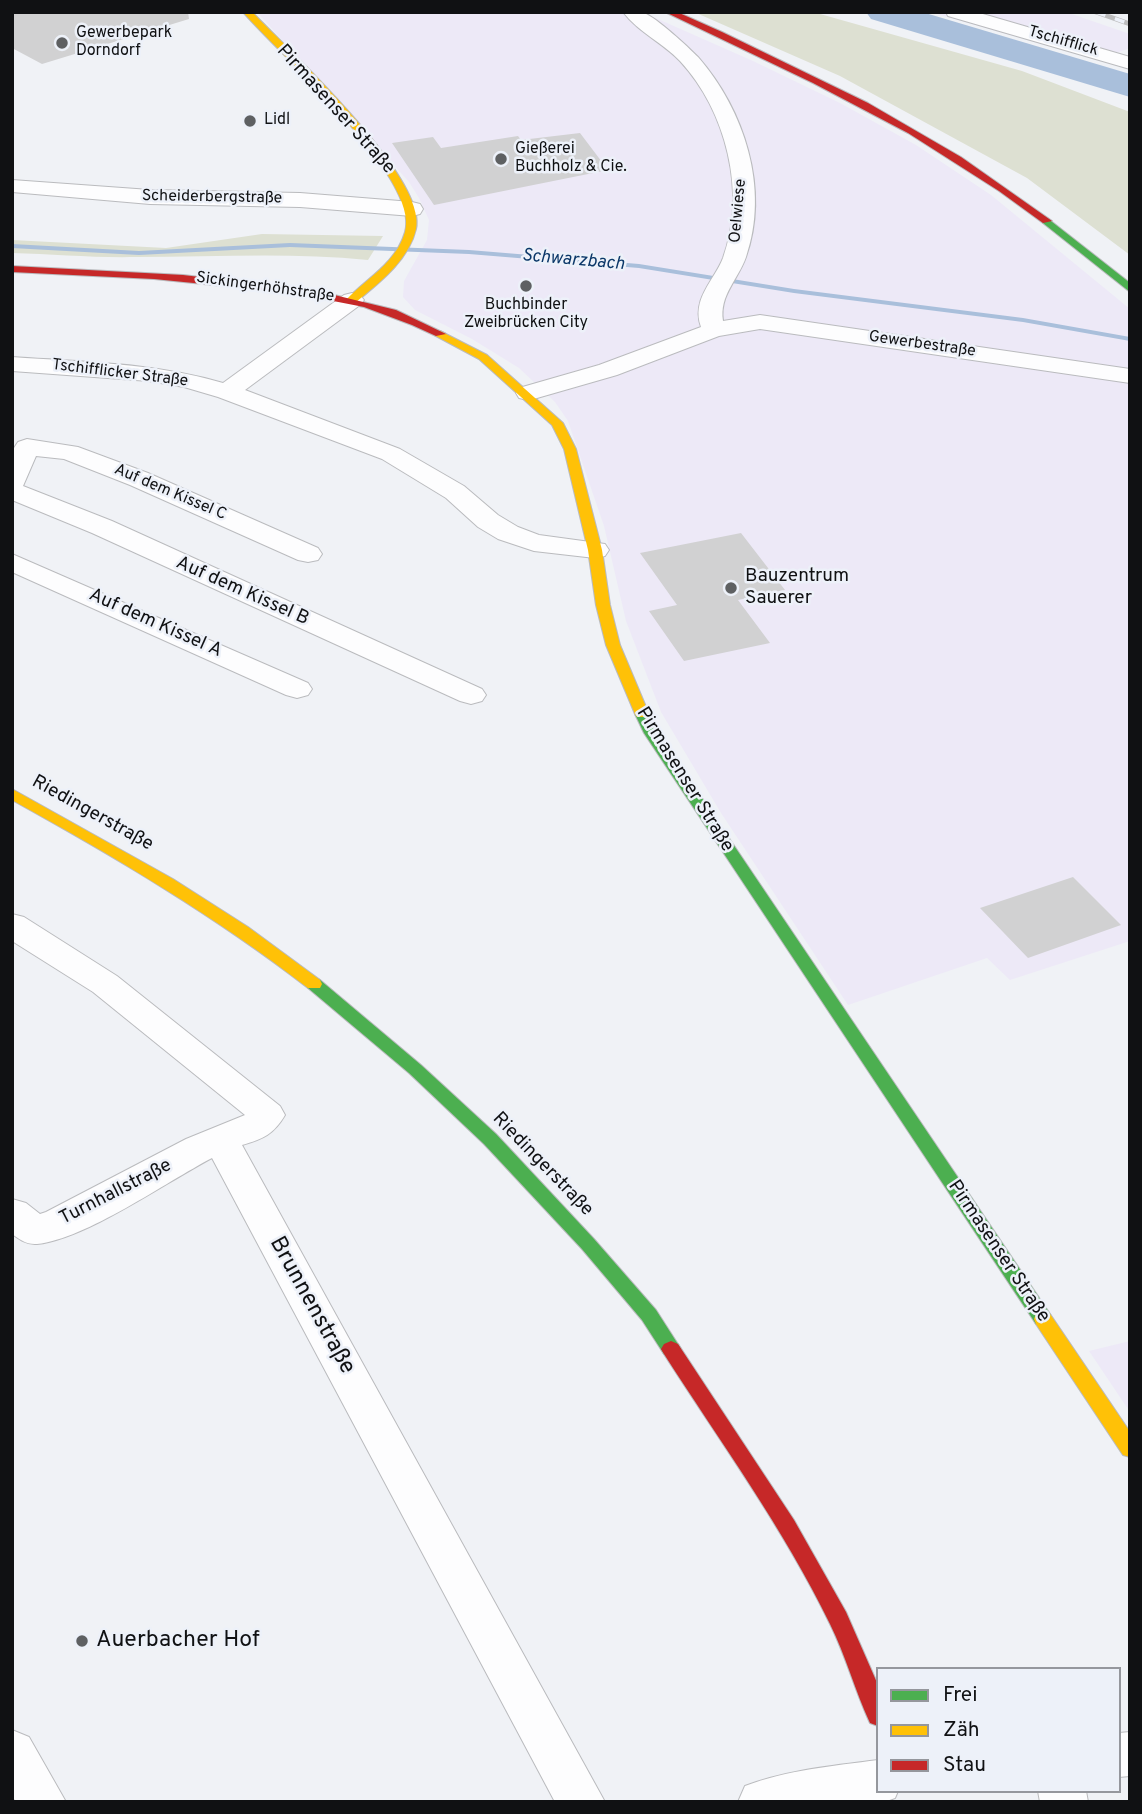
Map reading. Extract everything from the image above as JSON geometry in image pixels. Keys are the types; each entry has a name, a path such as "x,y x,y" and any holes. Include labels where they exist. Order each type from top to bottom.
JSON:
{"main road":[{"name":"Pirmasenser Straße","path":"247,12 372,145 400,183 412,209"},
{"path":"669,12 831,87 915,132 991,180 1058,228 1130,289"},
{"path":"352,300 392,263 406,238 413,218 412,209"},
{"name":"Sickingerhöhstraße","path":"12,269 230,281 352,300 416,321 483,357 528,393 556,423 570,449 595,550"},
{"name":"Pirmasenser Straße","path":"595,550 603,605 613,645 651,733 1130,1449"},
{"name":"Riedingerstraße","path":"12,794 126,857 228,918 312,982 490,1139 570,1224 649,1315 821,1582 863,1668 876,1710"}],"street":[{"name":"Oelwiese","path":"632,12 685,55 724,108 737,142 744,192 734,257 708,308 709,320 714,330"},
{"name":"Tschifflick","path":"955,12 1130,62"},
{"name":"Scheiderbergstraße","path":"12,186 150,197 300,200 412,209"},
{"path":"227,391 352,300"},
{"name":"Gewerbestraße","path":"714,330 760,322 1130,376"},
{"path":"528,393 608,370 714,330"},
{"name":"Tschifflicker Straße","path":"12,364 149,374 187,380 227,391"},
{"path":"227,391 391,454 455,492 488,521 508,533 534,543 595,550"},
{"name":"Auf dem Kissel C","path":"12,483 27,447 69,452 139,479 308,554"},
{"name":"Auf dem Kissel B","path":"12,491 102,527 471,695"},
{"name":"Auf dem Kissel A","path":"12,562 298,688"},
{"path":"12,925 105,984 267,1115 263,1122 251,1129 220,1139"},
{"name":"Turnhallstraße","path":"12,1213 34,1230 55,1225 220,1139"},
{"name":"Brunnenstraße","path":"220,1139 581,1802"},
{"path":"12,1752 42,1802"},
{"path":"762,1802 807,1792 876,1782"}],"shaded area":[{"path":"257,12 642,12 840,103 916,145 991,195 1130,309 1130,941 1010,980 987,958 848,1005 721,813 661,712 626,621 604,526 568,421 555,402 519,368 472,339 415,310 403,297 404,281 427,240 429,220 419,198 409,182"},
{"path":"694,12 813,12 1022,71 1130,112 1130,255 1027,178 840,76"},
{"path":"930,12 1066,12 1130,34 1130,48 1097,60"},
{"path":"262,234 383,236 368,260 281,256 121,257 12,253 12,240 166,248"},
{"path":"1130,1341 1130,1412 1089,1351"}],"building":[{"name":"Gewerbepark Dorndorf","path":"12,12 188,12 189,19 42,64 12,48"},
{"name":"Gießerei Buchholz & Cie.","path":"580,133 608,170 434,205 392,143 433,137 441,148 518,136 521,140"},
{"name":"Bauzentrum Sauerer","path":"741,533 785,590 738,600 770,643 684,661 649,611 677,605 640,553"},
{"path":"1073,877 1121,925 1028,958 980,908"}],"waterway":[{"name":"Schwarzbach","path":"883,12 1130,86"},
{"name":"Schwarzbach","path":"12,246 139,253 290,245 469,252 639,266 794,291 1023,320 1130,339"}],"railway":[{"path":"1096,12 1130,24"}],"traffic: fast":[{"path":"1047,221 1130,289"},
{"path":"642,714 651,733 1043,1319"},
{"path":"314,984 415,1069 490,1139 588,1244 649,1315 671,1349"}],"traffic: slow":[{"path":"247,12 341,110 367,140 405,194 412,215 408,240 392,263 352,300"},
{"path":"440,334 483,357 557,423 570,449 595,550 603,605 613,645 642,714"},
{"path":"12,794 205,906 314,984"},
{"path":"1043,1319 1130,1449"}],"traffic: jam":[{"path":"669,12 864,105 958,159 1047,221"},
{"path":"12,269 154,276 292,290 368,305 416,322 440,334"},
{"path":"671,1349 787,1526 814,1572 860,1667 876,1711"}],"place":[{"name":"Gewerbepark Dorndorf","path":"62,43"},
{"name":"Lidl","path":"250,121"},
{"name":"Gießerei Buchholz & Cie.","path":"501,159"},
{"name":"Buchbinder Zweibrücken City","path":"526,286"},
{"name":"Bauzentrum Sauerer","path":"731,588"},
{"name":"Auerbacher Hof","path":"82,1641"}]}
